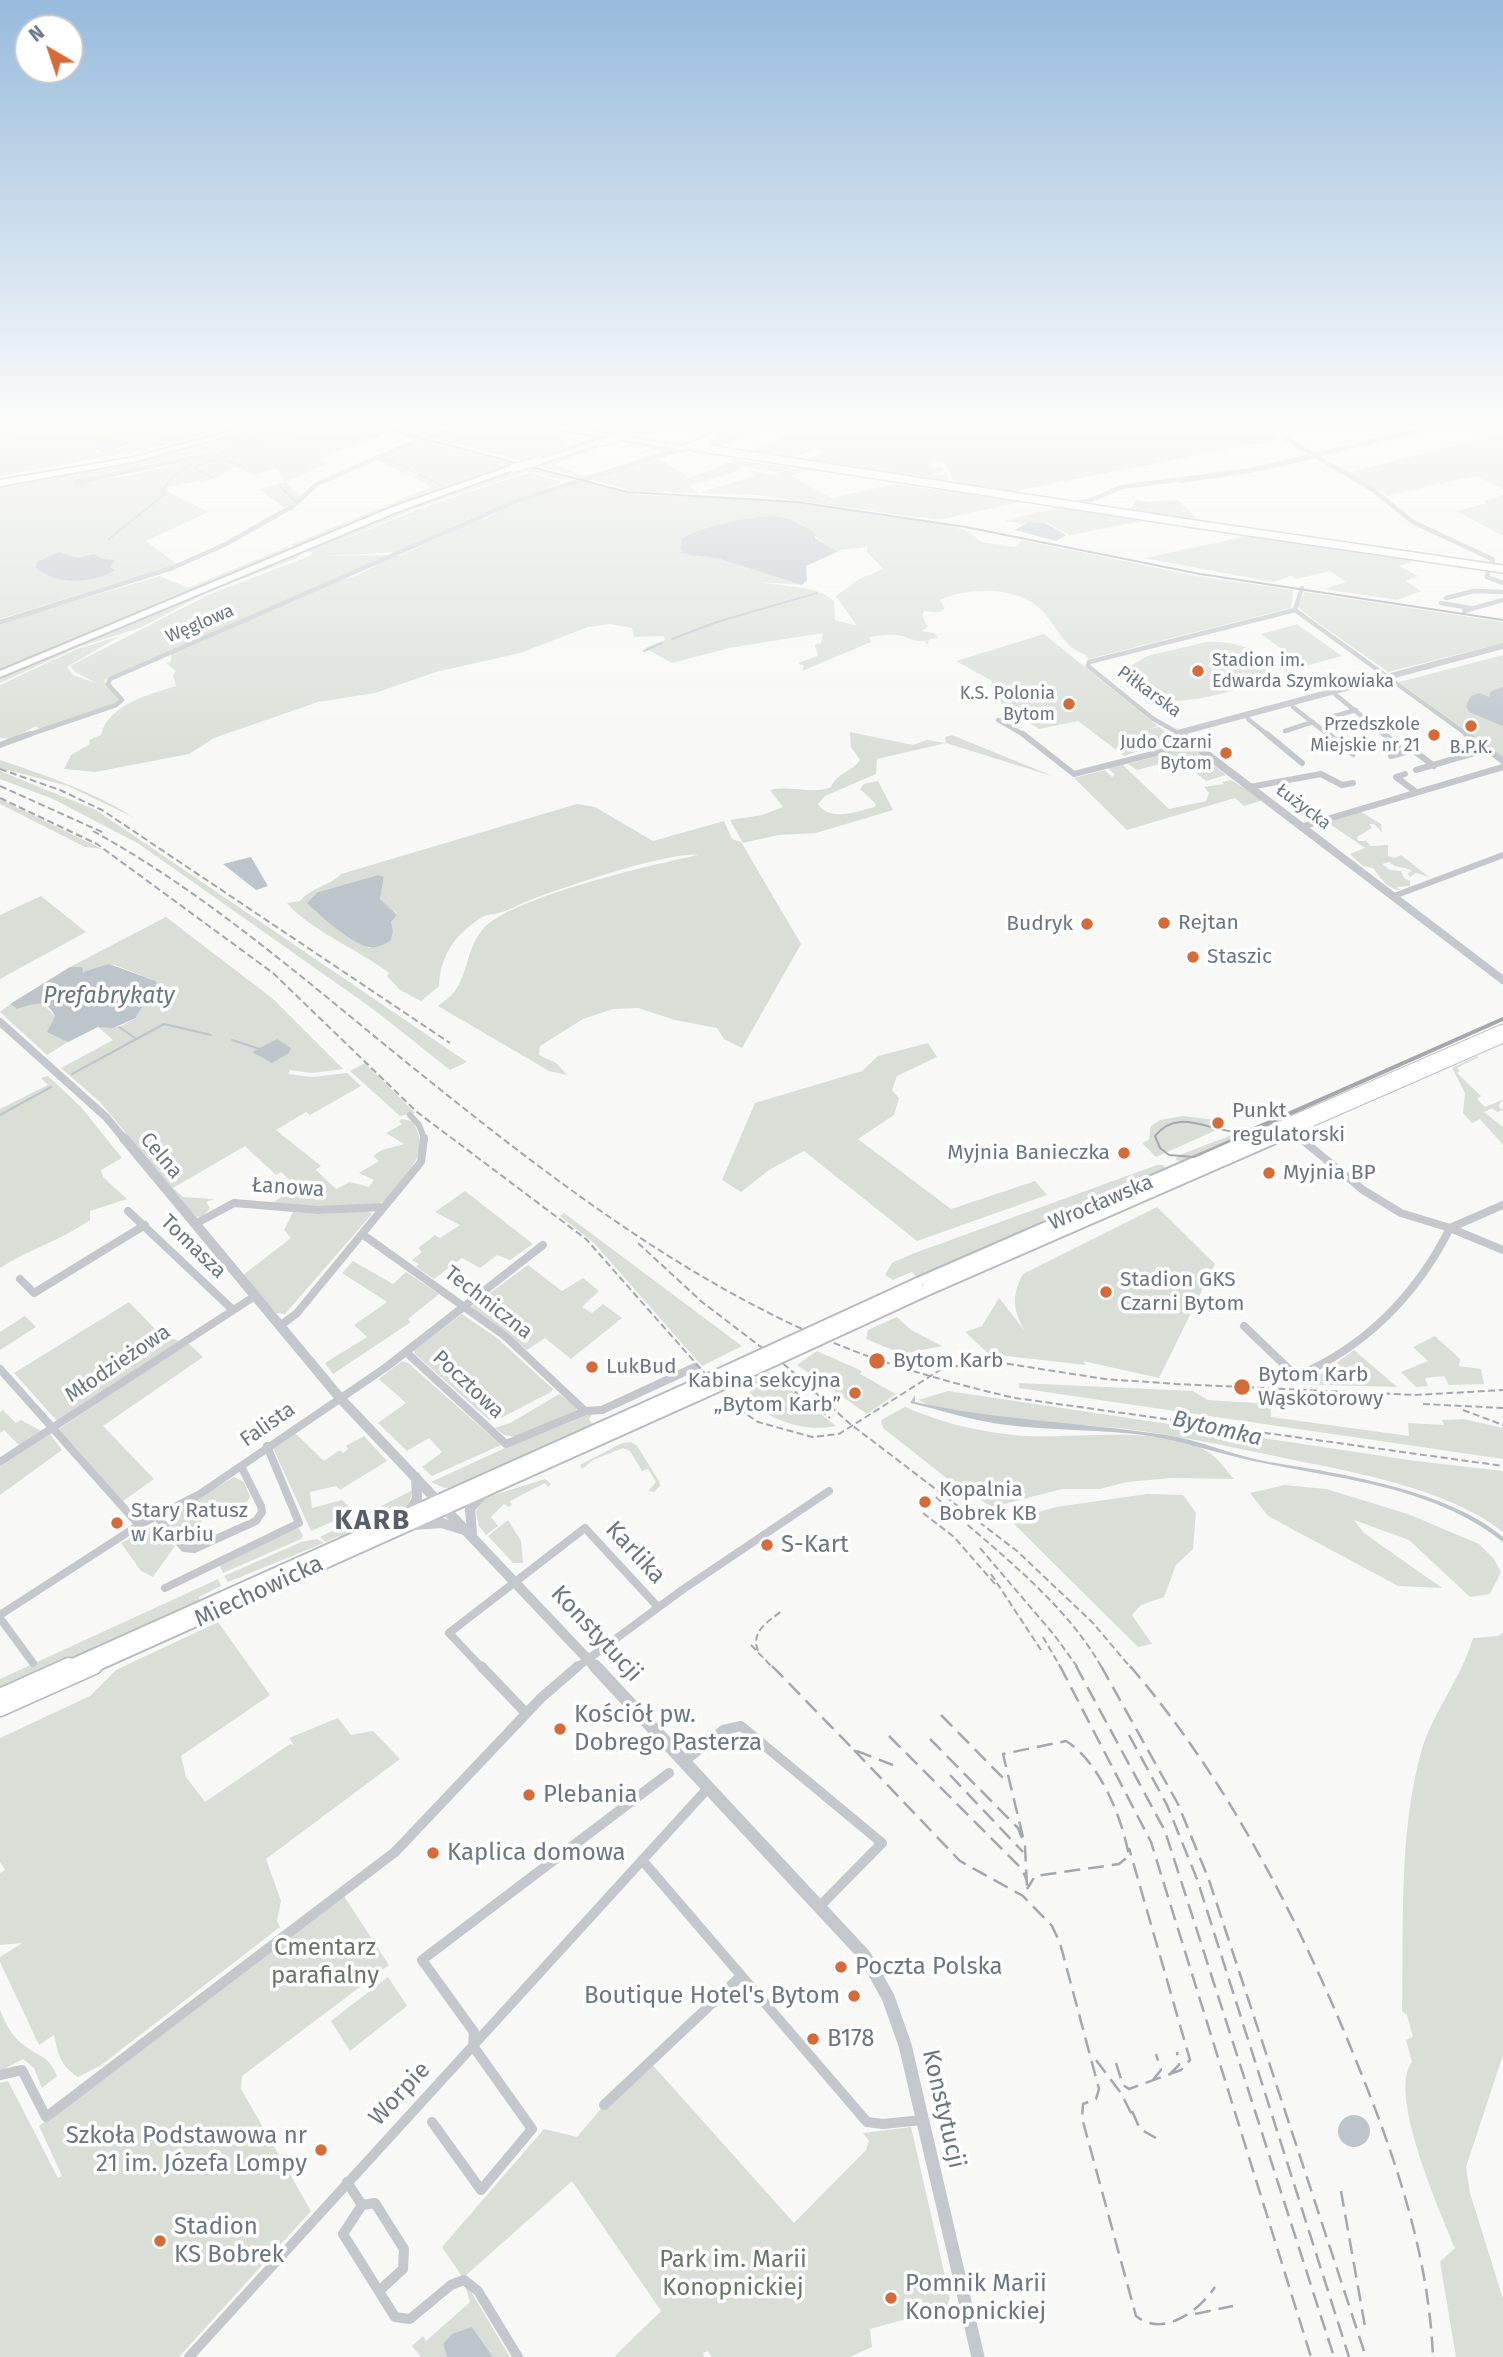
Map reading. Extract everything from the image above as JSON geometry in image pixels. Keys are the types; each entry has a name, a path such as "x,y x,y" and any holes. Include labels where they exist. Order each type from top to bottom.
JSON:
{"main road":[{"path":"0,674 329,537"},
{"path":"1285,537 1503,569"},
{"name":"Wrocławska","path":"706,1386 921,1287 1288,1127 1503,1029"},
{"name":"Wrocławska","path":"1288,1127 1503,1038"},
{"name":"Miechowicka","path":"0,1709 706,1386"},
{"name":"Miechowicka","path":"444,1504 491,1489 615,1428"},
{"name":"Miechowicka","path":"0,1697 409,1520"}],"street":[{"path":"0,622 172,568 238,537"},
{"name":"Węglowa","path":"0,745 116,705 122,700 108,684 110,679 434,537"},
{"path":"1445,537 1492,559 1487,578 1503,583"},
{"path":"1302,588 1295,610 1503,761"},
{"path":"1471,608 1443,600 1474,591 1503,592"},
{"path":"1464,611 1503,600"},
{"name":"Piłkarska","path":"1192,744 1152,718 1088,666 1089,662 1295,610"},
{"path":"1192,744 1191,737 1196,733 1257,714 1340,695 1390,678 1503,649"},
{"path":"1340,695 1398,746"},
{"path":"1178,733 1340,695 1353,698"},
{"path":"1293,706 1353,754"},
{"path":"1301,712 1309,710"},
{"path":"1328,718 1356,710"},
{"path":"1248,719 1302,763"},
{"name":"Piłkarska","path":"998,720 1031,739 1074,774 1192,744"},
{"path":"1285,731 1313,722"},
{"path":"1256,725 1264,723"},
{"name":"Łużycka","path":"1192,744 1304,826 1503,980"},
{"path":"1416,770 1488,749"},
{"path":"1391,756 1413,750 1434,766"},
{"path":"1304,826 1503,766"},
{"path":"1250,786 1321,774 1342,785 1353,783"},
{"path":"1405,774 1396,777 1416,792"},
{"path":"1394,896 1503,855"},
{"name":"Celna","path":"0,1022 93,1103 280,1326"},
{"path":"280,1326 297,1313 416,1170 425,1152 423,1130 410,1115"},
{"path":"1288,1127 1376,1199 1401,1213 1450,1228 1503,1250"},
{"name":"Łanowa","path":"195,1224 234,1203 318,1210 384,1207"},
{"path":"1244,1326 1296,1376 1320,1368 1362,1337 1411,1290 1450,1228 1503,1205"},
{"name":"Tomasza","path":"128,1211 233,1310"},
{"path":"20,1279 34,1293 145,1225"},
{"name":"Techniczna","path":"362,1234 505,1336 585,1411"},
{"name":"Falista","path":"0,1616 139,1525 158,1518 200,1494 241,1466 406,1352 543,1245"},
{"name":"Młodzieżowa","path":"0,1462 255,1296"},
{"name":"Konstytucji","path":"280,1326 340,1398 444,1504 821,1905 865,1956 888,1997 905,2045 978,2357"},
{"name":"Pocztowa","path":"406,1352 506,1444 585,1411"},
{"path":"585,1411 602,1410 695,1367"},
{"path":"0,1369 4,1381 52,1429 139,1525"},
{"path":"165,1588 299,1524 267,1446"},
{"path":"158,1518 184,1548 194,1549 256,1521 262,1512 261,1506 241,1466"},
{"path":"416,1477 417,1499 409,1520 442,1522 472,1535 470,1509 491,1489"},
{"path":"0,2076 22,2070 46,2117 395,1852 526,1713 588,1658 829,1491"},
{"name":"Karlika","path":"526,1713 449,1633 585,1528 658,1607"},
{"path":"0,1616 33,1663"},
{"path":"685,1761 723,1730 741,1726 882,1843 821,1905"},
{"path":"432,2122 481,2190 532,2129 472,2046 474,2032 422,1960 668,1773"},
{"name":"Worpie","path":"189,2357 710,1787"},
{"path":"642,1860 867,2122 883,2124 922,2120"},
{"path":"604,2105 741,1976"},
{"path":"347,2182 362,2205"},
{"path":"379,2291 403,2269 404,2249 374,2203 362,2205 343,2234 395,2317 410,2319 451,2285 464,2280 478,2291 518,2357"}],"green space":[{"path":"0,537 155,537 146,541 177,564 0,619"},
{"path":"310,537 322,537 298,547 291,545"},
{"path":"334,537 347,537 316,550 349,537 430,537 399,552 322,556 388,555 108,678 104,681 119,699 118,702 40,729 36,726 12,739 0,738 0,685 77,649 120,636 67,667 73,675 98,684 75,672 70,666 208,595 310,556 312,552 301,551"},
{"path":"440,537 684,537 683,551 679,553 720,559 802,585 761,582 818,592 834,601 835,620 857,626 836,596 859,579 883,569 867,552 867,547 836,553 817,537 975,537 981,542 1016,547 1022,540 1196,576 1293,590 1291,608 1088,659 1067,643 1034,604 1009,593 995,591 952,595 940,600 945,608 939,612 924,611 922,616 928,627 921,631 934,633 938,638 929,639 927,646 925,641 897,635 869,637 871,642 802,671 804,666 798,663 818,656 815,645 821,643 823,633 729,648 672,663 645,648 665,640 664,636 634,637 632,628 610,624 588,627 520,653 436,672 375,693 318,702 214,738 189,754 95,772 64,769 71,755 90,744 89,740 101,735 105,724 121,708 176,686 173,675 176,671 166,663 171,662 171,654 341,579 408,554 406,553"},
{"path":"1244,537 1267,537 1415,560 1399,566 1418,576 1406,581 1421,591 1397,600 1324,589 1346,582 1330,571 1296,579 1291,576 1273,582 1144,558"},
{"path":"287,547 292,550 0,671 0,623 160,576 188,588"},
{"path":"298,552 300,555 297,558 208,592 140,628 79,647 0,683 0,676"},
{"path":"1305,592 1503,622 1503,643 1388,672 1306,614 1298,606"},
{"path":"1298,624 1342,656 1305,666 1261,634"},
{"path":"1044,634 1158,726 1149,729 1159,727 1180,744 1164,748 1165,742 1124,756 1078,721 1039,729 1004,707 991,687 992,681 956,661"},
{"name":"Stadion im. Edwarda Szymkowiaka","path":"1206,642 1223,642 1256,652 1268,664 1267,676 1259,683 1244,688 1202,698 1173,701 1147,695 1136,688 1127,677 1129,667 1147,656"},
{"path":"1503,655 1503,758 1399,682"},
{"path":"850,732 913,745 927,740 946,743 877,759 876,774 825,796 818,804 823,810 836,814 874,807 876,804 860,789 864,784 878,781 893,810 816,833 778,835 743,843 730,820 762,815 783,807 770,790 831,787 837,778 857,764 860,760 851,747"},
{"path":"952,735 1055,777 946,743 945,737"},
{"path":"1190,747 1226,775 1206,781 1179,759 1137,770 1128,764"},
{"path":"0,760 87,792 135,818 68,786 0,768"},
{"path":"1123,765 1169,809 1206,801 1209,793 1204,787 1224,784 1222,782 1231,780 1263,800 1244,806 1235,798 1127,830 1074,778 1105,770 1112,777 1115,775 1108,768"},
{"path":"0,771 96,810 467,1062 450,1070 373,1009 139,844 53,799 0,779"},
{"path":"0,799 102,849 85,847 0,804"},
{"path":"577,804 595,807 653,841 724,821 732,839 741,842 801,944 742,1048 724,1039 717,1028 675,1020 638,1008 613,1009 583,1019 540,1046 539,1055 556,1063 567,1075 549,1071 438,1006 457,988 478,936 498,917 552,894 585,883 699,855 684,855 619,870 481,918 454,942 444,960 439,986 421,1001 400,990 387,976 389,973 321,931 287,903 300,901 341,874","holes":["378,875 384,877 380,899 389,910 397,913 391,922 391,937 369,948 315,911 318,892"]},
{"path":"1361,812 1381,824 1382,832 1374,824 1369,824 1372,828 1357,837 1358,841 1366,841 1371,846 1388,845 1388,856 1395,858 1401,855 1429,877 1416,873 1410,877 1407,874 1412,871 1409,869 1389,862 1382,864 1390,870 1401,871 1404,878 1410,881 1410,886 1396,887 1401,890 1392,888 1373,868 1363,866 1350,854 1365,848 1327,822"},
{"path":"41,896 86,932 0,979 0,915"},
{"path":"166,917 272,998 343,1069 312,1073 290,1070 288,1074 312,1077 347,1073 361,1086 310,1115 306,1112 276,1130 321,1166 316,1170 336,1189 350,1182 369,1187 374,1180 359,1173 379,1161 373,1156 382,1150 404,1144 386,1133 402,1124 399,1121 402,1119 412,1121 420,1139 419,1151 414,1163 390,1196 372,1206 359,1208 269,1205 297,1187 281,1172 276,1175 245,1146 173,1188 183,1197 214,1199 206,1202 210,1208 203,1216 196,1217 100,1102 61,1068 113,1040 98,1027 119,1027 136,1018 138,1009 156,981 109,964 88,973 70,967"},
{"path":"41,1002 55,1016 48,1031 68,1042 47,1055 0,1012 10,1004 17,1009"},
{"path":"928,1043 937,1057 897,1076 892,1090 899,1098 894,1115 858,1139 951,1209 1035,1181 1047,1195 917,1241 804,1151 769,1170 741,1192 722,1180 755,1103 862,1071 878,1056"},
{"path":"1479,1057 1457,1068 1460,1071 1457,1073 1481,1096 1477,1099 1485,1107 1503,1100 1498,1106 1503,1110 1497,1112 1492,1108 1484,1112 1503,1127 1503,1145 1480,1119 1472,1123 1463,1113 1465,1093 1452,1068"},
{"path":"365,1063 415,1113 400,1116 350,1071"},
{"path":"48,1076 81,1107 122,1158 101,1170 103,1177 127,1199 90,1211 90,1220 79,1227 0,1268 0,1109 48,1085 41,1078"},
{"path":"1183,1116 1224,1121 1226,1125 1221,1129 1217,1125 1219,1121 1212,1122 1219,1129 1156,1157 1142,1143 1149,1140 1151,1126 1160,1120"},
{"path":"1268,1121 1273,1125 1185,1162 1176,1160 1177,1156"},
{"path":"1163,1165 1167,1171 919,1280 912,1272 893,1280 885,1275 892,1263 912,1254"},
{"path":"465,1191 533,1244 510,1260 497,1255 480,1268 462,1258 434,1279 416,1267 419,1264 412,1260 422,1252 418,1248 435,1235 440,1238 460,1225 435,1212"},
{"path":"1157,1207 1215,1264 1159,1378 1083,1361 1086,1365 989,1354 965,1332 982,1326 999,1298 1025,1331 1015,1303 1023,1274"},
{"path":"366,1208 372,1214 285,1314 276,1313 243,1275 291,1238 284,1230 293,1212 322,1214"},
{"path":"564,1213 742,1346 702,1366 594,1243 560,1216"},
{"path":"353,1261 393,1284 406,1272 439,1294 408,1319 411,1322 333,1374 325,1363 367,1337 354,1325 387,1302 342,1273"},
{"path":"528,1265 562,1291 583,1278 599,1291 582,1307 592,1313 603,1304 622,1318 571,1359 545,1338 527,1350 471,1307"},
{"path":"129,1302 157,1331 179,1341 57,1421 14,1373"},
{"path":"462,1314 497,1338 553,1389 551,1392 499,1419 489,1420 415,1354 414,1350"},
{"path":"25,1316 36,1327 0,1350 0,1332"},
{"path":"897,1317 911,1330 942,1346 902,1354 866,1339 868,1330"},
{"path":"1435,1336 1460,1359 1459,1366 1481,1369 1484,1384 1449,1385 1444,1376 1425,1378 1428,1386 1416,1387 1401,1372 1428,1361 1413,1347"},
{"path":"188,1343 203,1357 103,1426 154,1479 123,1501 59,1429"},
{"path":"1354,1350 1397,1387 1291,1384 1323,1373"},
{"path":"817,1351 862,1371 860,1374 896,1394 867,1414 797,1365"},
{"path":"402,1361 408,1363 501,1445 432,1476 422,1467 442,1452 429,1438 407,1451 378,1423 406,1403 379,1379"},
{"path":"768,1372 836,1426 798,1426 774,1417 753,1404 744,1396 751,1392 746,1383"},
{"path":"1019,1383 1193,1391 1208,1400 1270,1404 1271,1417 1409,1436 1408,1423 1444,1425 1442,1420 1463,1419 1503,1428 1503,1459 1019,1388"},
{"path":"948,1391 1416,1461 1503,1471 1503,1532 1455,1504 1427,1493 1339,1469 1144,1431 980,1418 936,1408 918,1400"},
{"path":"559,1394 577,1407 576,1410 517,1437 504,1435 495,1428 512,1422"},
{"path":"905,1407 958,1425 1013,1435 1139,1435 1188,1443 1212,1454 1234,1479 1171,1478 1127,1482 1100,1489 1062,1489 992,1507 949,1480 883,1428 881,1420"},
{"path":"3,1410 16,1423 21,1420 41,1431 19,1445 4,1430 0,1433 0,1412"},
{"path":"593,1413 589,1419 595,1428 455,1487 445,1488 431,1482 579,1414"},
{"path":"295,1433 324,1461 340,1450 343,1453 348,1449 346,1446 364,1436 387,1461 340,1490 336,1486 310,1492 312,1508 342,1500 355,1512 311,1531 272,1446"},
{"path":"50,1434 62,1450 0,1495 0,1467"},
{"path":"631,1442 637,1446 659,1481 660,1486 654,1492 648,1491 656,1482 648,1469 642,1471 630,1451 623,1448 593,1460 582,1469 580,1465 622,1443"},
{"path":"234,1477 244,1482 250,1497 247,1502 202,1519 202,1523 178,1535 167,1522 172,1514"},
{"path":"545,1479 551,1484 548,1487 545,1483 510,1501 512,1505 509,1507 504,1504 491,1517 498,1526 486,1535 479,1526 476,1512 484,1498"},
{"path":"1285,1485 1326,1489 1408,1514 1479,1544 1494,1559 1501,1572 1490,1594 1470,1597 1409,1540 1354,1520 1364,1533 1442,1588 1398,1586 1268,1516 1250,1493"},
{"path":"413,1490 407,1508 341,1541 339,1536 326,1542 320,1537"},
{"path":"1147,1494 1183,1495 1196,1513 1193,1549 1176,1565 1164,1597 1141,1605 1132,1615 1152,1644 1138,1647 1010,1520 1056,1507"},
{"path":"508,1520 521,1541 523,1563 513,1563 488,1536"},
{"path":"154,1525 175,1546 153,1577 141,1571 121,1543"},
{"path":"298,1526 303,1536 301,1539 223,1573 219,1564"},
{"path":"317,1539 324,1543 228,1582 224,1576 301,1542"},
{"path":"218,1579 221,1586 199,1597 200,1603 0,1693 0,1679"},
{"path":"218,1622 270,1695 181,1756 186,1777 205,1802 290,1744 294,1745 289,1738 338,1718 351,1735 373,1731 400,1759 266,1859 281,1901 277,1921 280,1927 100,2066 78,2077 61,2059 54,2035 39,2045 0,1962 0,1957 22,1943 0,1945 0,1873 5,1870 0,1862 0,1738 90,1696 116,1670"},
{"path":"1503,1632 1503,2055 1466,2167 1470,2193 1503,2299 1503,2357 1456,2357 1440,2262 1455,2248 1428,2181 1406,2099 1406,2077 1412,2062 1406,2040 1413,2037 1407,2015 1402,2011 1406,1846 1414,1781 1433,1721 1462,1667 1473,1638 1498,1636"},
{"name":"Cmentarz parafialny","path":"344,1896 389,1965 242,2076 241,2089 311,2211 179,2357 0,2357 0,2083 8,2081 58,2178 62,2176 39,2126"},
{"path":"388,1977 407,2006 350,2051 331,2021"},
{"path":"0,2010 16,2039 48,2061 54,2069 57,2076 42,2088 34,2068 23,2059 0,2071"},
{"name":"Park im. Marii Konopnickiej","path":"650,2062 794,2223 866,2150 869,2141 863,2133 911,2127 950,2298 946,2308 870,2329 872,2347 849,2357 712,2357 708,2351 703,2353 704,2357 614,2357 661,2311 572,2181 463,2278 442,2247 544,2129 577,2137 604,2105"},
{"path":"463,2278 510,2357 493,2357 472,2327 443,2344 447,2357 421,2357 412,2346 423,2336 426,2341 470,2302"}],"water":[{"path":"815,537 837,552 806,566 807,580 802,585 720,559 678,553 683,551 680,547 682,538"},
{"path":"1041,537 1063,537 1056,541"},
{"path":"59,552 78,558 94,554 102,559 115,560 110,567 115,570 96,578 74,581 44,574 36,568 37,562"},
{"path":"1503,687 1503,726 1469,712 1466,706 1471,696 1479,693 1489,697 1491,691"},
{"path":"251,857 268,886 256,890 223,864"},
{"path":"378,875 384,877 380,899 397,915 391,922 393,932 390,941 380,946 368,947 344,935 307,903 318,892"},
{"name":"Prefabrykaty","path":"109,964 156,981 151,996 136,1018 113,1028 98,1027 68,1042 47,1032 55,1016 47,1006 34,1004 17,1009 10,1004 70,967 82,967 83,972"},
{"path":"277,1039 291,1048 289,1053 272,1063 252,1052"},
{"path":"915,1395 915,1402 947,1408 1179,1437 1256,1459 1392,1486 1453,1507 1503,1537 1503,1542 1476,1523 1448,1509 1417,1497 1354,1480 1245,1459 1150,1436 1025,1427 982,1421 910,1403"},
{"path":"1354,2115 1365,2120 1370,2131 1365,2142 1354,2147 1343,2142 1338,2131 1343,2120"},
{"path":"472,2327 493,2357 447,2357 443,2344 452,2334"}],"waterway":[{"path":"672,639 717,622 817,593"},
{"path":"644,651 662,643"},
{"path":"72,1074 164,1024 211,1035"},
{"path":"119,1027 135,1038"},
{"path":"232,1040 260,1049"},
{"path":"0,1115 51,1087"}],"tram line":[{"path":"1016,537 1200,574 1503,620"},
{"path":"1503,1018 1245,1132 1186,1122 1164,1127 1155,1136 1160,1148 1169,1155 1194,1157 1503,1020"}],"railway":[{"path":"0,769 60,790 102,810 450,1043"},
{"path":"0,786 102,832"},
{"path":"0,798 97,844 273,973 417,1112 586,1239 740,1410 758,1422 812,1437 839,1434 852,1426"},
{"path":"93,831 176,882 254,939 512,1146 623,1226 739,1298 800,1328 862,1354 930,1376"},
{"path":"638,1243 702,1302 786,1366 852,1426"},
{"path":"930,1376 940,1370 983,1360 1105,1379 1176,1384 1415,1395 1503,1390"},
{"path":"852,1426 930,1376"},
{"path":"930,1376 1015,1398 1503,1466"},
{"path":"778,1379 830,1418"},
{"path":"1423,1404 1503,1408"},
{"path":"1463,1410 1503,1425"},
{"path":"852,1426 1017,1551 1093,1623 1131,1668"},
{"path":"936,1497 1048,1598 1086,1643 1102,1668"},
{"path":"923,1513 954,1537 995,1584"},
{"path":"980,1548 1055,1636 1078,1668"},
{"path":"991,1574 1043,1653"},
{"path":"758,1651 756,1644 762,1627 783,1610"},
{"path":"1043,1637 1061,1668"},
{"path":"751,1645 773,1668"},
{"path":"772,1666 854,1750"},
{"path":"1060,1666 1151,1842 1311,2357"},
{"path":"1076,1666 1165,1831 1334,2357"},
{"path":"1101,1666 1178,1804 1209,1880 1366,2357"},
{"path":"1130,1666 1164,1708 1225,1796 1278,1890 1325,1987 1377,2114 1404,2193 1423,2273 1433,2357"},
{"path":"941,1715 1007,1782"},
{"path":"1129,1735 1167,1805 1197,1879 1349,2357"},
{"path":"889,1736 1022,1869 1027,1880"},
{"path":"930,1739 1018,1828 1025,1846 1027,1880"},
{"path":"1023,1837 1003,1754 1066,1741 1089,1762 1108,1792 1129,1856 1119,1864 1035,1876 1027,1889"},
{"path":"854,1750 893,1765"},
{"path":"854,1750 960,1861 1023,1896 1052,1926 1060,1943 1099,2089 1096,2099 1083,2104 1082,2118 1136,2316 1157,2324 1180,2319 1200,2305 1215,2287"},
{"path":"950,1775 1023,1852"},
{"path":"1129,1848 1190,2060 1181,2070 1170,2074"},
{"path":"1027,1880 1027,1887"},
{"path":"1170,2074 1179,2065 1177,2052"},
{"path":"1152,2080 1161,2070 1156,2054"},
{"path":"1096,2060 1121,2093 1134,2119"},
{"path":"1116,2063 1123,2085 1129,2089 1152,2080"},
{"path":"1152,2080 1170,2074"},
{"path":"1132,2111 1140,2129 1156,2138"},
{"path":"1341,2191 1366,2332"},
{"path":"1195,2314 1233,2306"}],"place":[{"name":"Stadion im. Edwarda Szymkowiaka","path":"1198,671"},
{"name":"K.S. Polonia Bytom","path":"1069,704"},
{"name":"B.P.K.","path":"1471,726"},
{"name":"Przedszkole Miejskie nr 21","path":"1434,735"},
{"name":"Judo Czarni Bytom","path":"1226,753"},
{"name":"Rejtan","path":"1164,923"},
{"name":"Budryk","path":"1087,924"},
{"name":"Staszic","path":"1193,957"},
{"name":"Punkt regulatorski","path":"1218,1123"},
{"name":"Myjnia Banieczka","path":"1124,1153"},
{"name":"Myjnia BP","path":"1269,1173"},
{"name":"Stadion GKS Czarni Bytom","path":"1106,1292"},
{"name":"Bytom Karb","path":"877,1361"},
{"name":"LukBud","path":"592,1367"},
{"name":"Bytom Karb Wąskotorowy","path":"1242,1387"},
{"name":"Kabina sekcyjna „Bytom Karb”","path":"855,1393"},
{"name":"Kopalnia Bobrek KB","path":"925,1502"},
{"name":"Stary Ratusz w Karbiu","path":"117,1523"},
{"name":"S-Kart","path":"767,1545"},
{"name":"Kościół pw. Dobrego Pasterza","path":"560,1729"},
{"name":"Plebania","path":"529,1795"},
{"name":"Kaplica domowa","path":"433,1853"},
{"name":"Poczta Polska","path":"841,1967"},
{"name":"Boutique Hotel's Bytom","path":"854,1996"},
{"name":"B178","path":"813,2039"},
{"name":"Szkoła Podstawowa nr 21 im. Józefa Lompy","path":"321,2150"},
{"name":"Stadion KS Bobrek","path":"160,2241"},
{"name":"Pomnik Marii Konopnickiej","path":"891,2298"}],"district":[{"name":"KARB","path":"373,1521"}],"water label":[{"name":"Bytomka","path":"1217,1429"}]}
